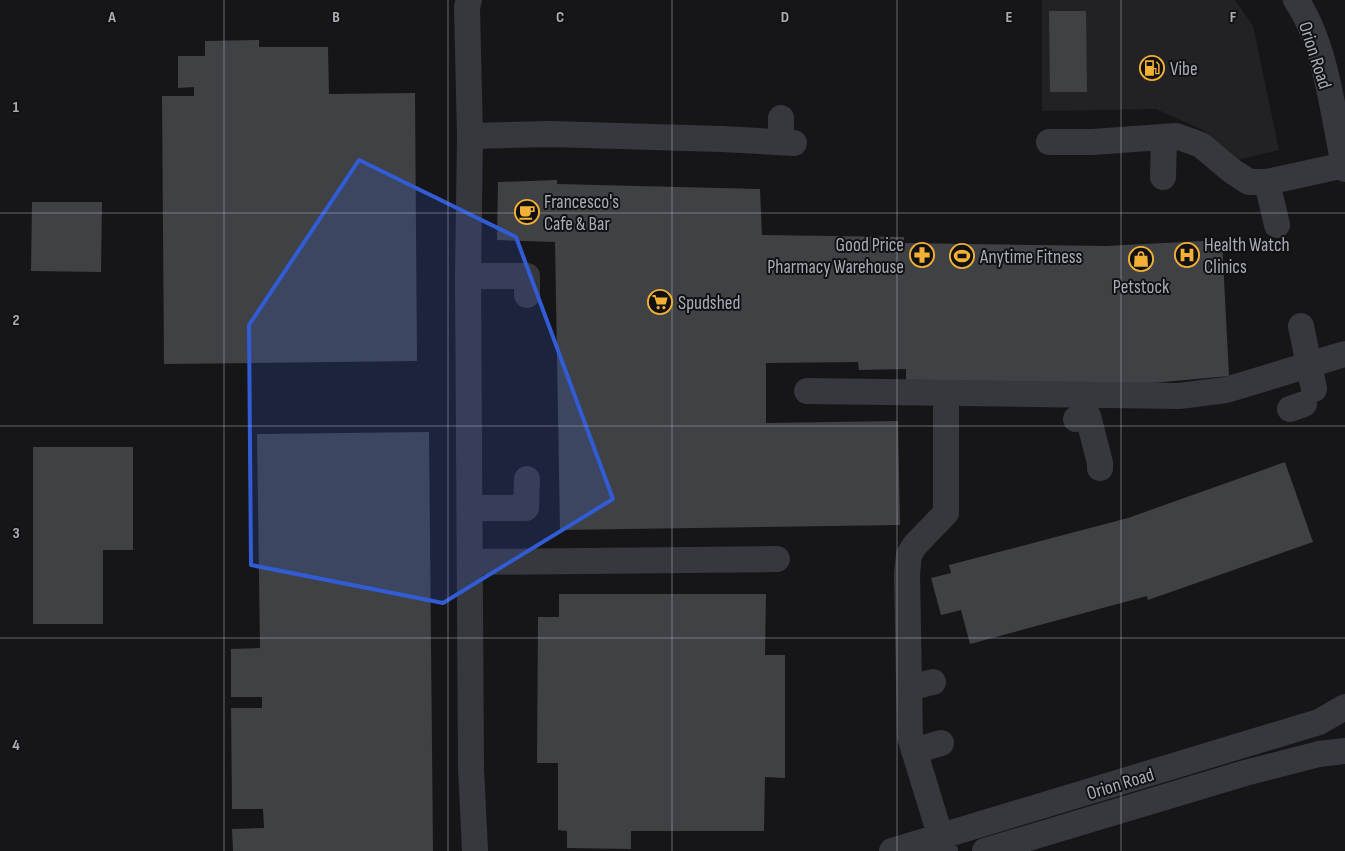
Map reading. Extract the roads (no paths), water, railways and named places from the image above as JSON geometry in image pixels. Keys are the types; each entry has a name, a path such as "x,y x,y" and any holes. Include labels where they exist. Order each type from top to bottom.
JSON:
{"street":[{"name":"Orion Road","path":"1296,0 1308,23 1322,60 1345,167"},
{"path":"467,2 470,136 468,276 471,768 476,851"},
{"path":"470,136 550,123 722,128 786,134"},
{"path":"1049,142 1092,142 1176,136 1200,145 1249,182 1267,182 1345,167"},
{"path":"1163,177 1164,137"},
{"path":"1267,182 1277,225"},
{"path":"468,276 527,276 527,295"},
{"path":"1301,326 1304,392"},
{"path":"807,391 1179,396 1226,390 1304,392 1345,354"},
{"path":"942,844 910,737 921,685 907,574 909,555 915,545 955,513 946,393"},
{"path":"1076,419 1088,416 1100,468"},
{"path":"470,508 526,508 526,480"},
{"path":"470,562 777,559"},
{"name":"Orion Road","path":"892,851 942,844 1319,722 1345,707"},
{"path":"914,751 941,743"},
{"name":"Orion Road","path":"985,851 1245,773 1319,754 1345,751"}],"place":[{"name":"Vibe","path":"1152,68"},
{"name":"Francesco's Cafe & Bar","path":"527,212"},
{"name":"Good Price Pharmacy Warehouse","path":"922,255"},
{"name":"Health Watch Clinics","path":"1187,255"},
{"name":"Anytime Fitness","path":"962,256"},
{"name":"Petstock","path":"1141,259"},
{"name":"Spudshed","path":"660,302"}]}
